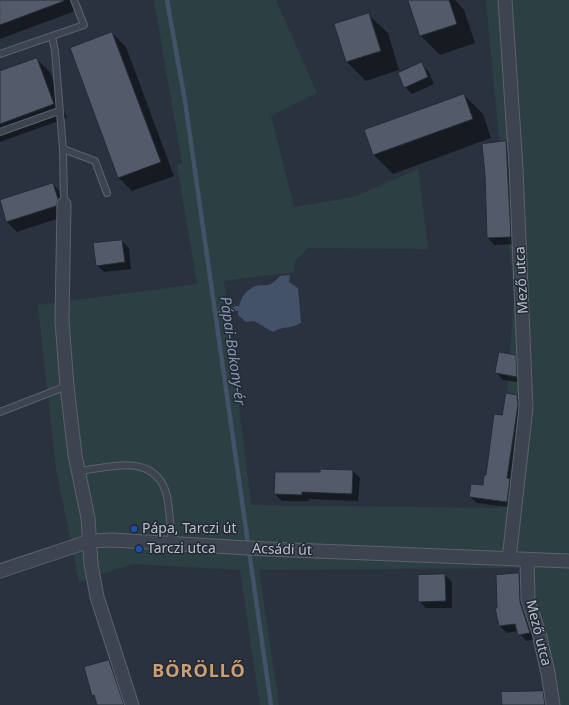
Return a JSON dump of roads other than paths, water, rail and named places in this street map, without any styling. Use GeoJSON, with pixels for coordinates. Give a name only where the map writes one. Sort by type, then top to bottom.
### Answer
{"type":"FeatureCollection","features":[{"type":"Feature","properties":{"kind":"street","name":"Mező utca"},"geometry":{"type":"LineString","coordinates":[[505,0],[516,168],[526,408],[509,559]]}},
{"type":"Feature","properties":{"kind":"street"},"geometry":{"type":"LineString","coordinates":[[64,204],[62,321],[67,386],[75,455],[90,541],[91,564],[97,597],[132,705]]}},
{"type":"Feature","properties":{"kind":"street","name":"Acsádi út"},"geometry":{"type":"LineString","coordinates":[[0,571],[90,541],[172,542],[236,548],[569,561]]}},
{"type":"Feature","properties":{"kind":"street","name":"Mező utca"},"geometry":{"type":"LineString","coordinates":[[527,560],[528,600],[541,640],[553,705]]}},
{"type":"Feature","properties":{"kind":"lane"},"geometry":{"type":"LineString","coordinates":[[0,54],[84,25],[74,0]]}},
{"type":"Feature","properties":{"kind":"lane"},"geometry":{"type":"LineString","coordinates":[[52,36],[55,51],[63,149],[64,204]]}},
{"type":"Feature","properties":{"kind":"lane"},"geometry":{"type":"LineString","coordinates":[[0,132],[59,111]]}},
{"type":"Feature","properties":{"kind":"lane"},"geometry":{"type":"LineString","coordinates":[[63,149],[95,161],[107,193]]}},
{"type":"Feature","properties":{"kind":"lane"},"geometry":{"type":"LineString","coordinates":[[0,412],[67,386]]}},
{"type":"Feature","properties":{"kind":"lane"},"geometry":{"type":"LineString","coordinates":[[79,471],[136,465],[154,472],[163,486],[167,497],[172,542]]}},
{"type":"Feature","properties":{"kind":"water"},"geometry":{"type":"Polygon","coordinates":[[[290,275],[289,282],[298,288],[301,323],[273,332],[254,321],[246,322],[238,315],[241,300],[249,290],[259,285],[271,284],[280,276],[290,275]]]}},
{"type":"Feature","properties":{"kind":"waterway","name":"Pápai-Bakony-ér"},"geometry":{"type":"LineString","coordinates":[[167,0],[185,101],[271,705]]}},
{"type":"Feature","properties":{"kind":"waterway"},"geometry":{"type":"LineString","coordinates":[[216,314],[238,308]]}},
{"type":"Feature","properties":{"kind":"place","name":"Pápa, Tarczi út"},"geometry":{"type":"Point","coordinates":[134,529]}},
{"type":"Feature","properties":{"kind":"place","name":"Tarczi utca"},"geometry":{"type":"Point","coordinates":[139,549]}},
{"type":"Feature","properties":{"kind":"district","name":"BÖRÖLLŐ"},"geometry":{"type":"Point","coordinates":[199,672]}}]}
